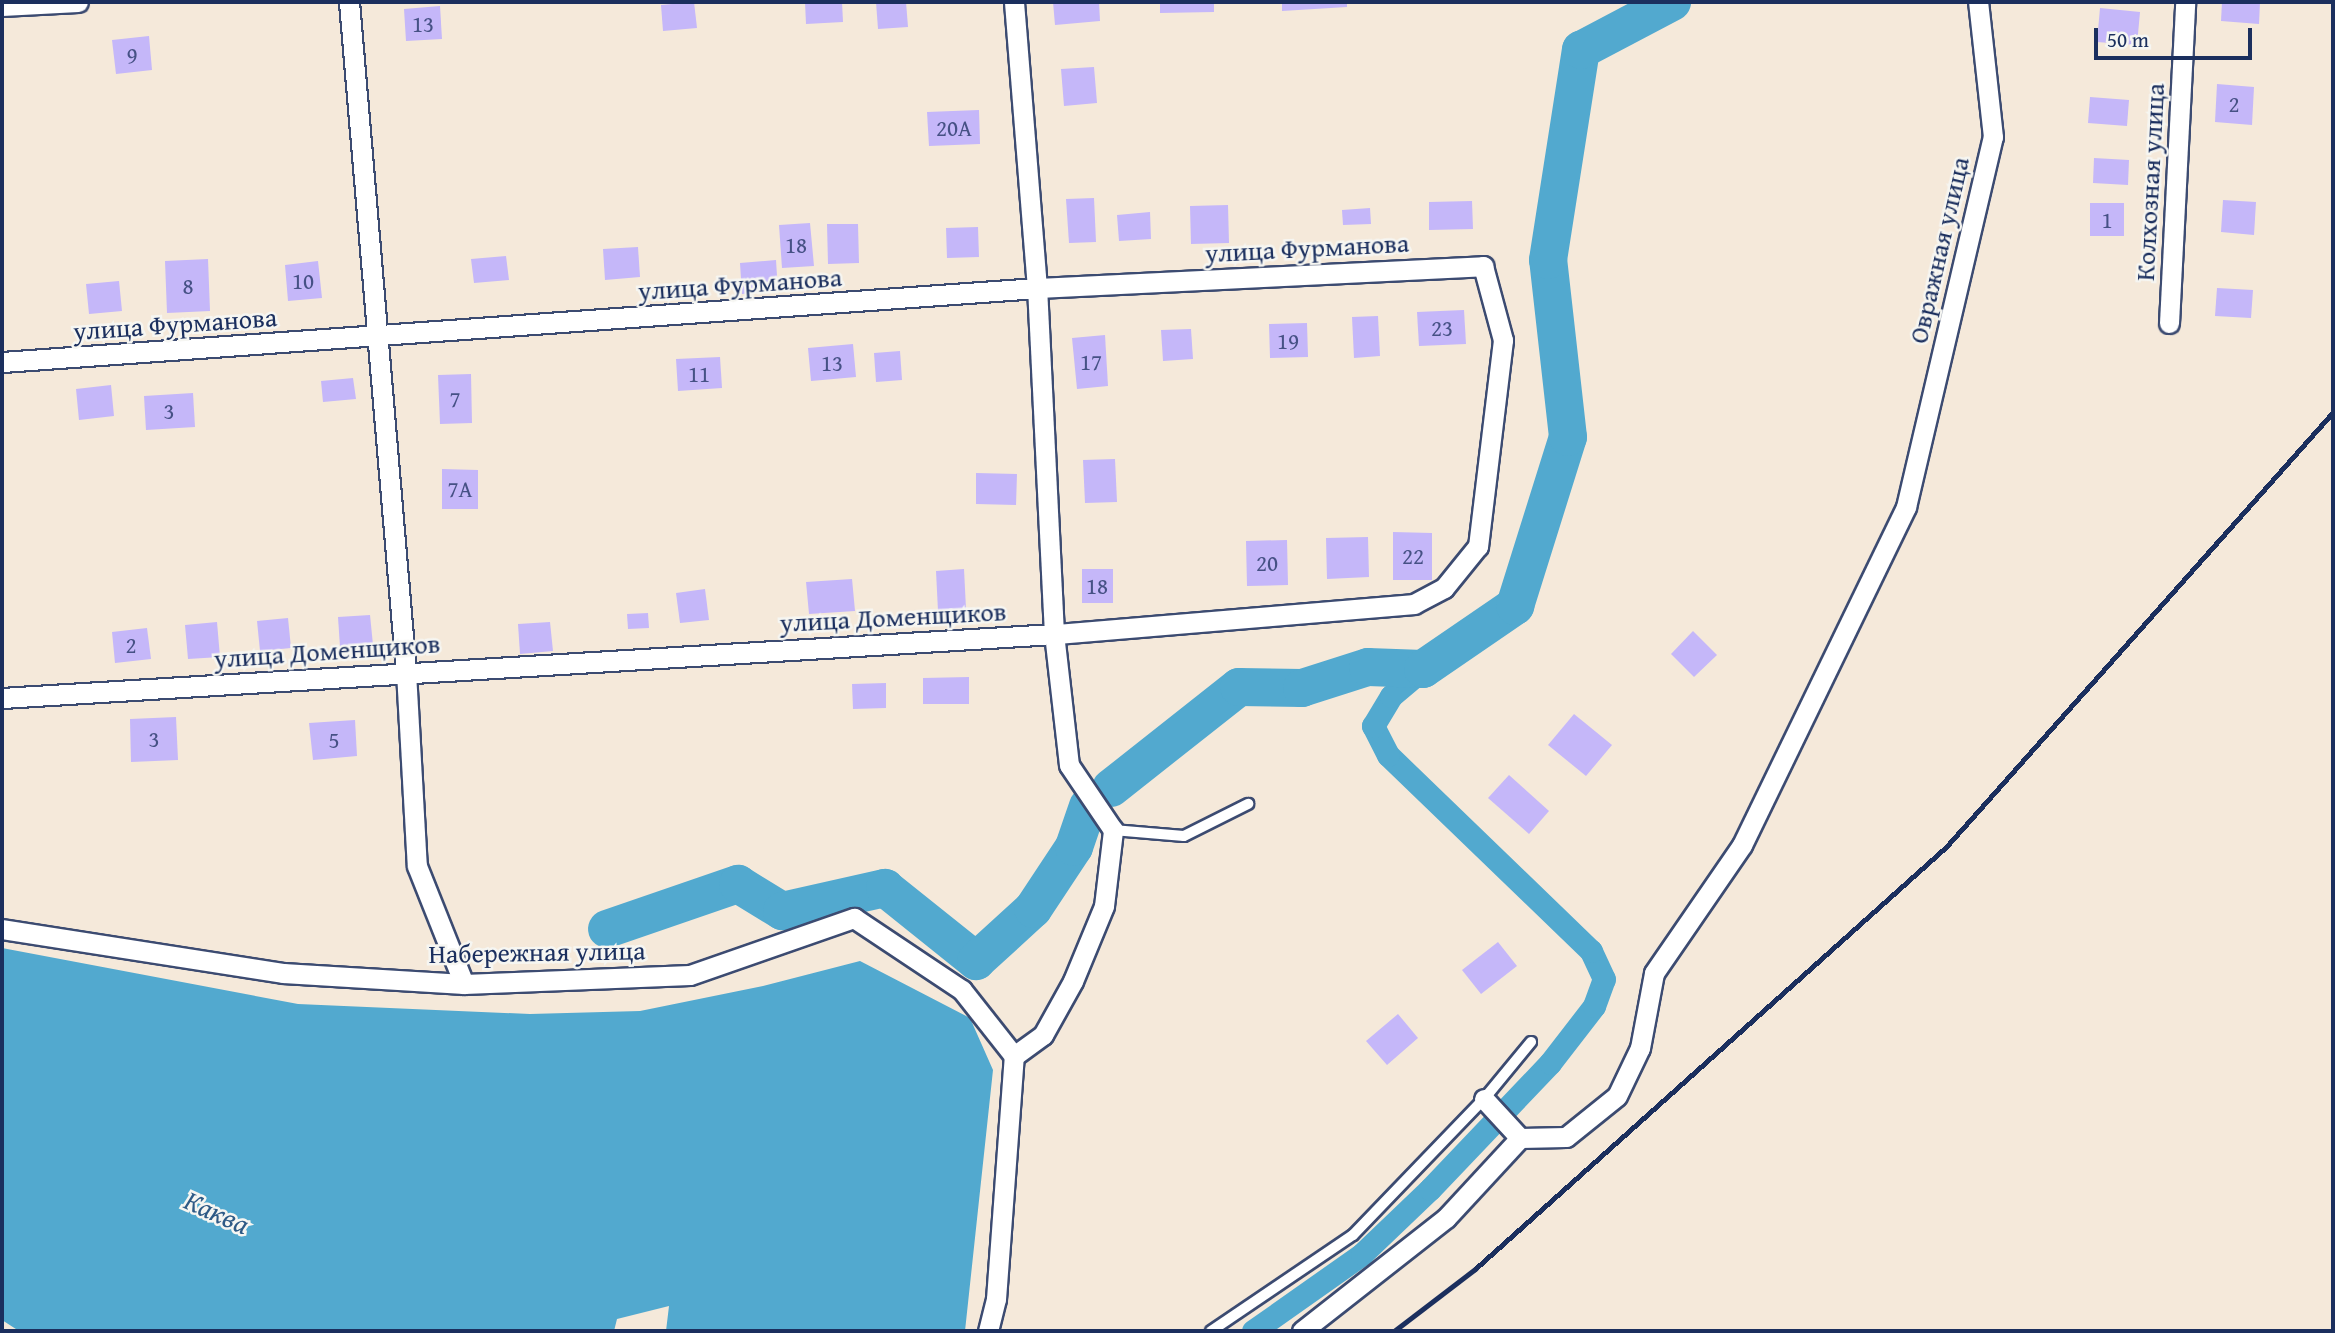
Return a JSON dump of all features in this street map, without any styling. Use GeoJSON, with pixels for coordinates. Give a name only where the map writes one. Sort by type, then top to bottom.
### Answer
{"type":"FeatureCollection","features":[{"type":"Feature","properties":{"kind":"street"},"geometry":{"type":"LineString","coordinates":[[2,6],[78,2]]}},
{"type":"Feature","properties":{"kind":"street"},"geometry":{"type":"LineString","coordinates":[[349,2],[406,672],[417,866],[464,984]]}},
{"type":"Feature","properties":{"kind":"street"},"geometry":{"type":"LineString","coordinates":[[988,1331],[996,1299],[1014,1056],[1043,1035],[1073,981],[1104,906],[1113,830],[1069,765],[1054,634],[1037,288],[1014,2]]}},
{"type":"Feature","properties":{"kind":"street","name":"Овражная улица"},"geometry":{"type":"LineString","coordinates":[[1520,1138],[1566,1137],[1617,1096],[1640,1048],[1654,973],[1742,845],[1906,507],[1993,137],[1978,2]]}},
{"type":"Feature","properties":{"kind":"street","name":"Колхозная улица"},"geometry":{"type":"LineString","coordinates":[[2169,323],[2185,2]]}},
{"type":"Feature","properties":{"kind":"street","name":"улица Фурманова"},"geometry":{"type":"LineString","coordinates":[[2,362],[1037,288],[1483,266]]}},
{"type":"Feature","properties":{"kind":"street","name":"улица Доменщиков"},"geometry":{"type":"LineString","coordinates":[[2,698],[1054,634],[1396,608],[1430,599],[1444,588],[1478,546],[1500,386],[1503,341],[1483,266]]}},
{"type":"Feature","properties":{"kind":"street","name":"Набережная улица"},"geometry":{"type":"LineString","coordinates":[[2,929],[283,973],[464,984],[690,975],[854,918],[962,990],[1014,1056]]}},
{"type":"Feature","properties":{"kind":"street"},"geometry":{"type":"LineString","coordinates":[[1302,1331],[1446,1218],[1520,1138],[1484,1099]]}},
{"type":"Feature","properties":{"kind":"lane"},"geometry":{"type":"LineString","coordinates":[[1113,830],[1184,836],[1248,804]]}},
{"type":"Feature","properties":{"kind":"lane"},"geometry":{"type":"LineString","coordinates":[[1212,1331],[1353,1235],[1484,1099],[1531,1042]]}},
{"type":"Feature","properties":{"kind":"water","name":"Каква"},"geometry":{"type":"Polygon","coordinates":[[[2,948],[298,1004],[530,1014],[640,1011],[763,986],[860,961],[970,1018],[993,1070],[965,1331],[666,1331],[669,1306],[617,1319],[614,1331],[19,1331],[2,1320],[2,948]]]}},
{"type":"Feature","properties":{"kind":"building"},"geometry":{"type":"Polygon","coordinates":[[[694,2],[697,28],[663,31],[661,5],[694,2]]]}},
{"type":"Feature","properties":{"kind":"building"},"geometry":{"type":"Polygon","coordinates":[[[805,2],[842,2],[843,22],[806,24],[805,2]]]}},
{"type":"Feature","properties":{"kind":"building"},"geometry":{"type":"Polygon","coordinates":[[[876,2],[906,2],[908,27],[878,29],[876,2]]]}},
{"type":"Feature","properties":{"kind":"building"},"geometry":{"type":"Polygon","coordinates":[[[1053,2],[1099,2],[1100,21],[1055,25],[1053,2]]]}},
{"type":"Feature","properties":{"kind":"building"},"geometry":{"type":"Polygon","coordinates":[[[1160,2],[1214,2],[1214,12],[1160,13],[1160,2]]]}},
{"type":"Feature","properties":{"kind":"building"},"geometry":{"type":"Polygon","coordinates":[[[1282,2],[1347,2],[1347,7],[1282,11],[1282,2]]]}},
{"type":"Feature","properties":{"kind":"building"},"geometry":{"type":"Polygon","coordinates":[[[2222,2],[2260,2],[2259,24],[2221,21],[2222,2]]]}},
{"type":"Feature","properties":{"kind":"building"},"geometry":{"type":"Polygon","coordinates":[[[440,6],[442,39],[406,41],[404,9],[440,6]]]}},
{"type":"Feature","properties":{"kind":"building"},"geometry":{"type":"Polygon","coordinates":[[[2100,8],[2140,12],[2137,45],[2097,42],[2100,8]]]}},
{"type":"Feature","properties":{"kind":"building"},"geometry":{"type":"Polygon","coordinates":[[[149,36],[152,70],[116,74],[112,40],[149,36]]]}},
{"type":"Feature","properties":{"kind":"building"},"geometry":{"type":"Polygon","coordinates":[[[1094,67],[1097,103],[1064,106],[1061,69],[1094,67]]]}},
{"type":"Feature","properties":{"kind":"building"},"geometry":{"type":"Polygon","coordinates":[[[2217,84],[2254,87],[2252,125],[2215,122],[2217,84]]]}},
{"type":"Feature","properties":{"kind":"building"},"geometry":{"type":"Polygon","coordinates":[[[2090,97],[2129,100],[2127,126],[2088,123],[2090,97]]]}},
{"type":"Feature","properties":{"kind":"building"},"geometry":{"type":"Polygon","coordinates":[[[979,110],[980,144],[929,146],[927,112],[979,110]]]}},
{"type":"Feature","properties":{"kind":"building"},"geometry":{"type":"Polygon","coordinates":[[[2094,158],[2129,160],[2128,185],[2093,183],[2094,158]]]}},
{"type":"Feature","properties":{"kind":"building"},"geometry":{"type":"Polygon","coordinates":[[[1094,198],[1096,242],[1069,243],[1066,199],[1094,198]]]}},
{"type":"Feature","properties":{"kind":"building"},"geometry":{"type":"Polygon","coordinates":[[[2223,200],[2256,202],[2254,235],[2221,232],[2223,200]]]}},
{"type":"Feature","properties":{"kind":"building"},"geometry":{"type":"Polygon","coordinates":[[[1472,201],[1473,229],[1429,230],[1429,202],[1472,201]]]}},
{"type":"Feature","properties":{"kind":"building"},"geometry":{"type":"Polygon","coordinates":[[[2090,203],[2124,203],[2124,236],[2090,236],[2090,203]]]}},
{"type":"Feature","properties":{"kind":"building"},"geometry":{"type":"Polygon","coordinates":[[[1228,205],[1229,243],[1191,244],[1190,206],[1228,205]]]}},
{"type":"Feature","properties":{"kind":"building"},"geometry":{"type":"Polygon","coordinates":[[[1370,208],[1371,224],[1343,225],[1342,210],[1370,208]]]}},
{"type":"Feature","properties":{"kind":"building"},"geometry":{"type":"Polygon","coordinates":[[[1150,212],[1151,239],[1119,241],[1117,215],[1150,212]]]}},
{"type":"Feature","properties":{"kind":"building"},"geometry":{"type":"Polygon","coordinates":[[[810,223],[814,266],[782,268],[779,225],[810,223]]]}},
{"type":"Feature","properties":{"kind":"building"},"geometry":{"type":"Polygon","coordinates":[[[827,224],[858,224],[859,263],[828,264],[827,224]]]}},
{"type":"Feature","properties":{"kind":"building"},"geometry":{"type":"Polygon","coordinates":[[[978,227],[979,257],[947,258],[946,228],[978,227]]]}},
{"type":"Feature","properties":{"kind":"building"},"geometry":{"type":"Polygon","coordinates":[[[638,247],[640,277],[605,280],[603,249],[638,247]]]}},
{"type":"Feature","properties":{"kind":"building"},"geometry":{"type":"Polygon","coordinates":[[[506,256],[509,280],[474,283],[471,259],[506,256]]]}},
{"type":"Feature","properties":{"kind":"building"},"geometry":{"type":"Polygon","coordinates":[[[208,259],[210,311],[167,313],[165,261],[208,259]]]}},
{"type":"Feature","properties":{"kind":"building"},"geometry":{"type":"Polygon","coordinates":[[[776,260],[778,291],[742,294],[740,263],[776,260]]]}},
{"type":"Feature","properties":{"kind":"building"},"geometry":{"type":"Polygon","coordinates":[[[318,261],[322,298],[288,301],[285,265],[318,261]]]}},
{"type":"Feature","properties":{"kind":"building"},"geometry":{"type":"Polygon","coordinates":[[[119,281],[122,311],[89,314],[86,284],[119,281]]]}},
{"type":"Feature","properties":{"kind":"building"},"geometry":{"type":"Polygon","coordinates":[[[2217,288],[2253,290],[2251,318],[2215,316],[2217,288]]]}},
{"type":"Feature","properties":{"kind":"building"},"geometry":{"type":"Polygon","coordinates":[[[1464,310],[1466,344],[1419,346],[1417,312],[1464,310]]]}},
{"type":"Feature","properties":{"kind":"building"},"geometry":{"type":"Polygon","coordinates":[[[1378,316],[1380,356],[1354,358],[1352,317],[1378,316]]]}},
{"type":"Feature","properties":{"kind":"building"},"geometry":{"type":"Polygon","coordinates":[[[1307,323],[1308,357],[1270,358],[1269,324],[1307,323]]]}},
{"type":"Feature","properties":{"kind":"building"},"geometry":{"type":"Polygon","coordinates":[[[1191,329],[1193,359],[1163,361],[1161,330],[1191,329]]]}},
{"type":"Feature","properties":{"kind":"building"},"geometry":{"type":"Polygon","coordinates":[[[1105,335],[1108,386],[1077,389],[1072,338],[1105,335]]]}},
{"type":"Feature","properties":{"kind":"building"},"geometry":{"type":"Polygon","coordinates":[[[853,344],[856,377],[811,381],[808,348],[853,344]]]}},
{"type":"Feature","properties":{"kind":"building"},"geometry":{"type":"Polygon","coordinates":[[[900,351],[902,380],[876,382],[874,353],[900,351]]]}},
{"type":"Feature","properties":{"kind":"building"},"geometry":{"type":"Polygon","coordinates":[[[720,357],[722,388],[678,391],[676,359],[720,357]]]}},
{"type":"Feature","properties":{"kind":"building"},"geometry":{"type":"Polygon","coordinates":[[[471,374],[472,423],[440,424],[438,375],[471,374]]]}},
{"type":"Feature","properties":{"kind":"building"},"geometry":{"type":"Polygon","coordinates":[[[353,378],[356,399],[323,402],[321,381],[353,378]]]}},
{"type":"Feature","properties":{"kind":"building"},"geometry":{"type":"Polygon","coordinates":[[[111,385],[114,416],[79,420],[76,389],[111,385]]]}},
{"type":"Feature","properties":{"kind":"building"},"geometry":{"type":"Polygon","coordinates":[[[193,393],[195,427],[146,430],[144,396],[193,393]]]}},
{"type":"Feature","properties":{"kind":"building"},"geometry":{"type":"Polygon","coordinates":[[[1115,459],[1117,502],[1085,503],[1083,460],[1115,459]]]}},
{"type":"Feature","properties":{"kind":"building"},"geometry":{"type":"Polygon","coordinates":[[[442,469],[478,470],[478,509],[442,509],[442,469]]]}},
{"type":"Feature","properties":{"kind":"building"},"geometry":{"type":"Polygon","coordinates":[[[976,473],[1017,474],[1016,505],[976,504],[976,473]]]}},
{"type":"Feature","properties":{"kind":"building"},"geometry":{"type":"Polygon","coordinates":[[[1393,532],[1432,533],[1432,580],[1393,580],[1393,532]]]}},
{"type":"Feature","properties":{"kind":"building"},"geometry":{"type":"Polygon","coordinates":[[[1368,537],[1369,577],[1327,579],[1326,538],[1368,537]]]}},
{"type":"Feature","properties":{"kind":"building"},"geometry":{"type":"Polygon","coordinates":[[[1287,540],[1288,585],[1247,586],[1246,541],[1287,540]]]}},
{"type":"Feature","properties":{"kind":"building"},"geometry":{"type":"Polygon","coordinates":[[[964,569],[966,609],[938,611],[936,571],[964,569]]]}},
{"type":"Feature","properties":{"kind":"building"},"geometry":{"type":"Polygon","coordinates":[[[1082,569],[1113,569],[1113,603],[1082,603],[1082,569]]]}},
{"type":"Feature","properties":{"kind":"building"},"geometry":{"type":"Polygon","coordinates":[[[852,579],[855,611],[809,614],[806,582],[852,579]]]}},
{"type":"Feature","properties":{"kind":"building"},"geometry":{"type":"Polygon","coordinates":[[[705,589],[709,620],[680,623],[676,593],[705,589]]]}},
{"type":"Feature","properties":{"kind":"building"},"geometry":{"type":"Polygon","coordinates":[[[648,613],[649,628],[628,629],[627,614],[648,613]]]}},
{"type":"Feature","properties":{"kind":"building"},"geometry":{"type":"Polygon","coordinates":[[[370,615],[373,645],[340,647],[338,617],[370,615]]]}},
{"type":"Feature","properties":{"kind":"building"},"geometry":{"type":"Polygon","coordinates":[[[288,618],[291,648],[260,651],[257,621],[288,618]]]}},
{"type":"Feature","properties":{"kind":"building"},"geometry":{"type":"Polygon","coordinates":[[[217,622],[220,657],[188,659],[185,625],[217,622]]]}},
{"type":"Feature","properties":{"kind":"building"},"geometry":{"type":"Polygon","coordinates":[[[550,622],[553,651],[520,654],[518,624],[550,622]]]}},
{"type":"Feature","properties":{"kind":"building"},"geometry":{"type":"Polygon","coordinates":[[[147,628],[151,659],[115,663],[112,632],[147,628]]]}},
{"type":"Feature","properties":{"kind":"building"},"geometry":{"type":"Polygon","coordinates":[[[1693,631],[1717,655],[1694,677],[1671,654],[1693,631]]]}},
{"type":"Feature","properties":{"kind":"building"},"geometry":{"type":"Polygon","coordinates":[[[969,677],[969,704],[923,704],[923,678],[969,677]]]}},
{"type":"Feature","properties":{"kind":"building"},"geometry":{"type":"Polygon","coordinates":[[[886,683],[886,708],[853,709],[852,684],[886,683]]]}},
{"type":"Feature","properties":{"kind":"building"},"geometry":{"type":"Polygon","coordinates":[[[1574,714],[1612,745],[1586,776],[1548,745],[1574,714]]]}},
{"type":"Feature","properties":{"kind":"building"},"geometry":{"type":"Polygon","coordinates":[[[176,717],[178,760],[131,762],[130,719],[176,717]]]}},
{"type":"Feature","properties":{"kind":"building"},"geometry":{"type":"Polygon","coordinates":[[[355,720],[357,756],[313,760],[309,723],[355,720]]]}},
{"type":"Feature","properties":{"kind":"building"},"geometry":{"type":"Polygon","coordinates":[[[1509,775],[1549,811],[1529,834],[1488,798],[1509,775]]]}},
{"type":"Feature","properties":{"kind":"building"},"geometry":{"type":"Polygon","coordinates":[[[1498,942],[1517,966],[1481,994],[1462,970],[1498,942]]]}},
{"type":"Feature","properties":{"kind":"building"},"geometry":{"type":"Polygon","coordinates":[[[1398,1014],[1418,1038],[1387,1065],[1366,1041],[1398,1014]]]}},
{"type":"Feature","properties":{"kind":"waterway"},"geometry":{"type":"LineString","coordinates":[[1111,788],[1239,687],[1302,688],[1368,667],[1423,669],[1515,606],[1568,437],[1548,260],[1581,50],[1672,2]]}},
{"type":"Feature","properties":{"kind":"waterway"},"geometry":{"type":"LineString","coordinates":[[1253,1331],[1362,1254],[1430,1189],[1550,1063],[1594,1006],[1604,979],[1591,951],[1388,755],[1373,726],[1391,696],[1423,669]]}},
{"type":"Feature","properties":{"kind":"waterway"},"geometry":{"type":"LineString","coordinates":[[607,929],[738,884],[782,911],[885,888],[976,961],[1033,909],[1074,847],[1088,806]]}},
{"type":"Feature","properties":{"kind":"railway"},"geometry":{"type":"LineString","coordinates":[[1394,1331],[1475,1269],[1946,847],[2333,412]]}}]}
